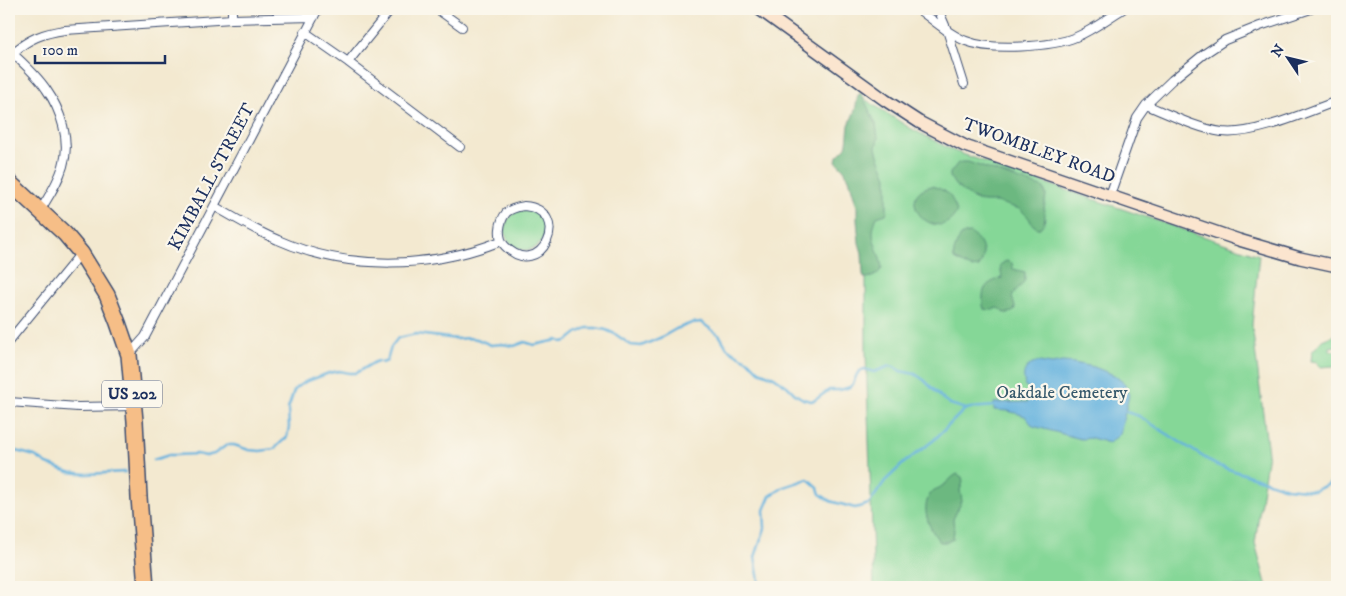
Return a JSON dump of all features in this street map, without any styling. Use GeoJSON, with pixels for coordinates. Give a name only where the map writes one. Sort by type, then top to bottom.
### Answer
{"type":"FeatureCollection","features":[{"type":"Feature","properties":{"kind":"highway","name":"US 202"},"geometry":{"type":"LineString","coordinates":[[9,182],[65,234],[81,253],[107,295],[128,355],[134,406],[146,587]]}},
{"type":"Feature","properties":{"kind":"street"},"geometry":{"type":"LineString","coordinates":[[232,9],[232,19]]}},
{"type":"Feature","properties":{"kind":"street","name":"KIMBALL STREET"},"geometry":{"type":"LineString","coordinates":[[128,355],[145,337],[318,9]]}},
{"type":"Feature","properties":{"kind":"street"},"geometry":{"type":"LineString","coordinates":[[348,62],[391,9]]}},
{"type":"Feature","properties":{"kind":"street"},"geometry":{"type":"LineString","coordinates":[[437,9],[462,27]]}},
{"type":"Feature","properties":{"kind":"street","name":"TWOMBLEY ROAD"},"geometry":{"type":"LineString","coordinates":[[759,9],[885,100],[919,122],[974,149],[1258,246],[1337,266]]}},
{"type":"Feature","properties":{"kind":"street"},"geometry":{"type":"LineString","coordinates":[[918,9],[966,42],[997,47],[1041,45],[1065,41],[1078,36],[1122,9]]}},
{"type":"Feature","properties":{"kind":"street"},"geometry":{"type":"LineString","coordinates":[[938,9],[947,30],[964,84]]}},
{"type":"Feature","properties":{"kind":"street"},"geometry":{"type":"LineString","coordinates":[[1110,195],[1135,124],[1146,105],[1172,80],[1216,45],[1248,31],[1311,9]]}},
{"type":"Feature","properties":{"kind":"street"},"geometry":{"type":"LineString","coordinates":[[40,210],[56,186],[64,164],[66,149],[64,132],[59,115],[46,89],[35,75],[11,52],[29,40],[55,31],[232,19],[314,16]]}},
{"type":"Feature","properties":{"kind":"street"},"geometry":{"type":"LineString","coordinates":[[305,32],[348,62],[460,147]]}},
{"type":"Feature","properties":{"kind":"street"},"geometry":{"type":"LineString","coordinates":[[1146,105],[1200,127],[1229,132],[1264,126],[1337,101]]}},
{"type":"Feature","properties":{"kind":"street"},"geometry":{"type":"LineString","coordinates":[[214,206],[280,241],[314,252],[356,260],[401,262],[437,259],[474,251],[501,241]]}},
{"type":"Feature","properties":{"kind":"street"},"geometry":{"type":"LineString","coordinates":[[529,206],[538,210],[545,217],[549,226],[548,240],[542,249],[534,254],[524,256],[516,253],[501,241],[502,222],[506,214],[514,208],[529,206]]}},
{"type":"Feature","properties":{"kind":"street"},"geometry":{"type":"LineString","coordinates":[[9,341],[81,253]]}},
{"type":"Feature","properties":{"kind":"street"},"geometry":{"type":"LineString","coordinates":[[9,402],[78,407],[134,406]]}},
{"type":"Feature","properties":{"kind":"green space"},"geometry":{"type":"Polygon","coordinates":[[[861,93],[876,124],[878,138],[876,148],[887,177],[887,211],[886,214],[877,217],[873,231],[882,268],[875,276],[864,278],[862,253],[859,243],[857,207],[849,179],[836,161],[837,156],[846,147],[849,125],[858,95],[861,93]]]}},
{"type":"Feature","properties":{"kind":"green space","name":"Oakdale Cemetery"},"geometry":{"type":"Polygon","coordinates":[[[863,98],[910,128],[954,151],[1259,255],[1252,325],[1268,453],[1255,543],[1267,587],[874,587],[866,355],[863,98]]]}},
{"type":"Feature","properties":{"kind":"green space"},"geometry":{"type":"Polygon","coordinates":[[[968,162],[1044,188],[1046,195],[1044,223],[1040,228],[1037,228],[1020,209],[972,198],[955,185],[950,177],[950,173],[958,163],[968,162]]]}},
{"type":"Feature","properties":{"kind":"green space"},"geometry":{"type":"Polygon","coordinates":[[[932,186],[949,194],[957,211],[950,220],[943,224],[934,224],[927,221],[916,208],[915,201],[918,193],[924,188],[932,186]]]}},
{"type":"Feature","properties":{"kind":"green space"},"geometry":{"type":"Polygon","coordinates":[[[525,210],[536,213],[542,219],[545,230],[542,241],[536,247],[525,250],[514,247],[508,241],[505,230],[508,219],[514,213],[525,210]]]}},
{"type":"Feature","properties":{"kind":"green space"},"geometry":{"type":"Polygon","coordinates":[[[970,233],[981,244],[983,258],[979,267],[971,268],[954,259],[954,251],[959,239],[962,235],[970,233]]]}},
{"type":"Feature","properties":{"kind":"green space"},"geometry":{"type":"Polygon","coordinates":[[[1006,261],[1012,263],[1013,269],[1025,272],[1023,284],[1012,297],[1015,307],[1014,311],[1007,313],[998,308],[984,309],[983,292],[986,286],[1002,278],[1000,265],[1006,261]]]}},
{"type":"Feature","properties":{"kind":"green space"},"geometry":{"type":"Polygon","coordinates":[[[1334,335],[1337,337],[1337,346],[1330,347],[1330,351],[1337,351],[1337,363],[1334,366],[1320,367],[1317,362],[1311,361],[1312,352],[1322,340],[1334,335]]]}},
{"type":"Feature","properties":{"kind":"green space"},"geometry":{"type":"Polygon","coordinates":[[[957,474],[962,477],[963,482],[960,490],[962,501],[953,519],[953,539],[947,542],[940,542],[929,524],[926,504],[933,491],[957,474]]]}},
{"type":"Feature","properties":{"kind":"water"},"geometry":{"type":"Polygon","coordinates":[[[1039,362],[1052,364],[1062,362],[1074,363],[1094,367],[1114,375],[1125,384],[1129,395],[1120,434],[1109,443],[1092,438],[1081,439],[1033,426],[1025,416],[1019,414],[994,410],[994,403],[1028,402],[1032,395],[1025,386],[1024,373],[1027,367],[1039,362]]]}},
{"type":"Feature","properties":{"kind":"waterway"},"geometry":{"type":"LineString","coordinates":[[153,460],[169,455],[197,454],[206,456],[214,454],[227,445],[260,451],[274,449],[287,437],[289,427],[288,409],[297,387],[329,373],[339,371],[356,373],[378,361],[382,363],[387,361],[391,347],[398,338],[416,334],[457,339],[477,339],[491,345],[514,346],[525,342],[534,345],[558,340],[562,342],[567,341],[587,328],[596,328],[615,334],[631,345],[641,346],[676,329],[701,322],[720,336],[727,348],[749,361],[759,371],[774,377],[803,399],[815,400],[829,390],[840,390],[850,387],[857,374],[864,369],[874,372],[890,366],[900,371],[915,374],[950,404],[966,409]]}},
{"type":"Feature","properties":{"kind":"waterway"},"geometry":{"type":"LineString","coordinates":[[760,587],[755,557],[765,528],[764,510],[770,496],[784,487],[808,479],[818,488],[820,494],[830,501],[855,508],[869,504],[885,481],[905,462],[934,440],[964,410],[995,406]]}},
{"type":"Feature","properties":{"kind":"waterway"},"geometry":{"type":"LineString","coordinates":[[1123,411],[1139,416],[1216,465],[1287,488],[1314,491],[1337,480]]}},
{"type":"Feature","properties":{"kind":"waterway"},"geometry":{"type":"LineString","coordinates":[[9,449],[35,456],[47,464],[69,472],[86,474],[125,472]]}},
{"type":"Feature","properties":{"kind":"waterway"},"geometry":{"type":"LineString","coordinates":[[1336,587],[1337,577]]}}]}
